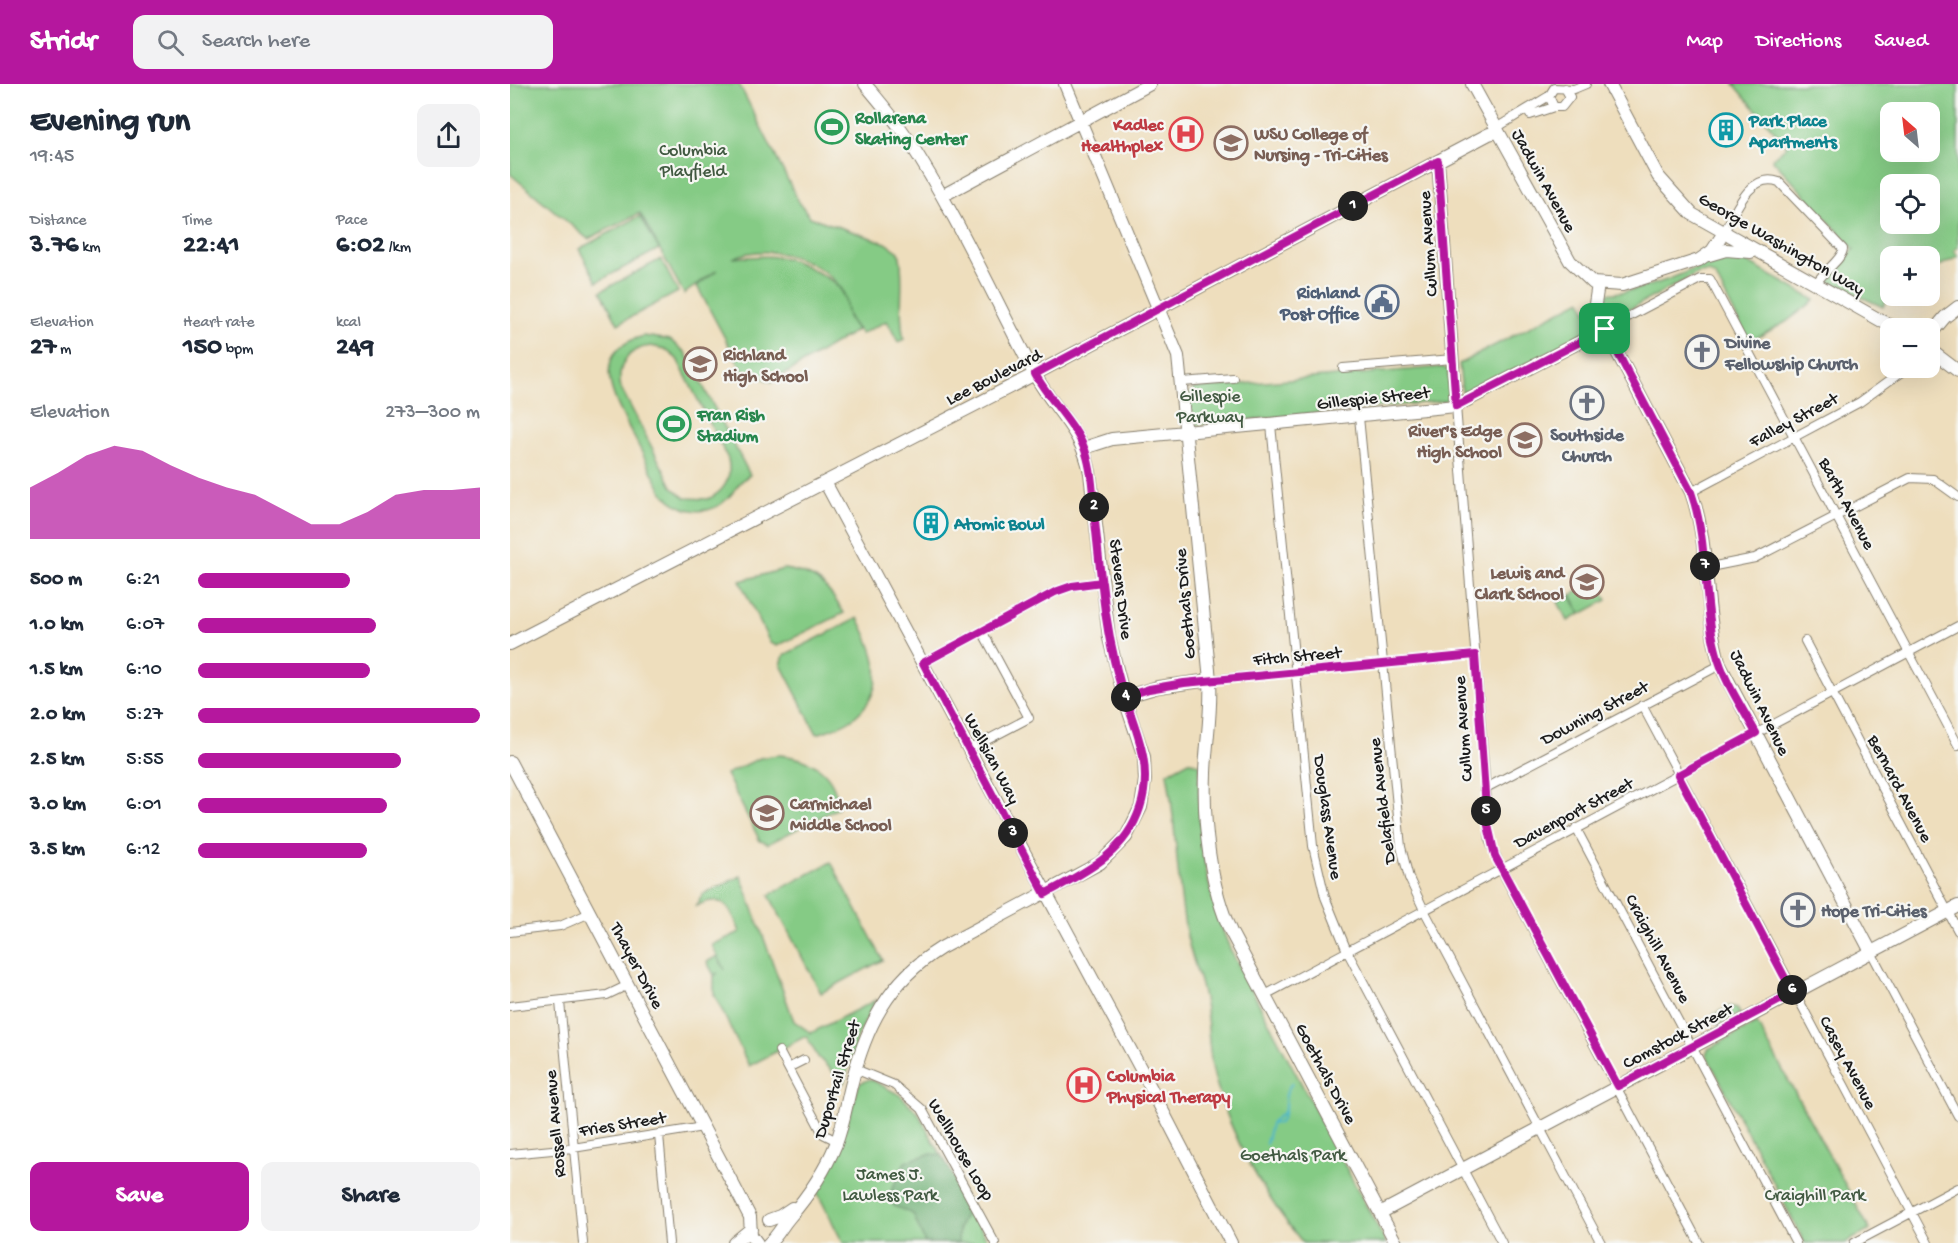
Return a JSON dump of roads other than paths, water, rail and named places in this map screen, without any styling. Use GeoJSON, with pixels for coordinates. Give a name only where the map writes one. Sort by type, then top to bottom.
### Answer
{"type":"FeatureCollection","features":[{"type":"Feature","properties":{"kind":"street","name":"Stevens Drive"},"geometry":{"type":"LineString","coordinates":[[865,84],[907,138],[942,196],[1035,374],[1054,405],[1075,430],[1084,448],[1090,473],[1109,638],[1124,697],[1144,757],[1144,789],[1137,817],[1126,837],[1106,858],[1045,894]]}},
{"type":"Feature","properties":{"kind":"street","name":"Goethals Drive"},"geometry":{"type":"LineString","coordinates":[[1065,84],[1157,310],[1176,347],[1182,382],[1210,680],[1211,719],[1205,789],[1214,883],[1224,917],[1396,1243]]}},
{"type":"Feature","properties":{"kind":"street"},"geometry":{"type":"LineString","coordinates":[[942,196],[1150,84]]}},
{"type":"Feature","properties":{"kind":"street","name":"Jadwin Avenue"},"geometry":{"type":"LineString","coordinates":[[1472,84],[1494,131],[1570,261],[1587,279],[1598,284],[1595,307],[1691,492],[1701,519],[1710,616],[1720,665],[1958,1116]]}},
{"type":"Feature","properties":{"kind":"street","name":"Lee Boulevard"},"geometry":{"type":"LineString","coordinates":[[1494,131],[1549,96],[1554,88],[1574,89],[1586,84]]}},
{"type":"Feature","properties":{"kind":"street","name":"George Washington Way"},"geometry":{"type":"LineString","coordinates":[[1608,84],[1658,176],[1692,214],[1723,234],[1880,320]]}},
{"type":"Feature","properties":{"kind":"street"},"geometry":{"type":"LineString","coordinates":[[1549,96],[1554,106],[1562,108],[1568,104],[1569,94],[1565,88]]}},
{"type":"Feature","properties":{"kind":"street","name":"Lee Boulevard"},"geometry":{"type":"LineString","coordinates":[[510,644],[1035,374],[1494,131],[1537,111],[1554,106]]}},
{"type":"Feature","properties":{"kind":"street","name":"Cullum Avenue"},"geometry":{"type":"LineString","coordinates":[[1438,161],[1490,842],[1501,869],[1618,1086],[1699,1243]]}},
{"type":"Feature","properties":{"kind":"street"},"geometry":{"type":"LineString","coordinates":[[1704,257],[1723,234],[1752,186],[1765,180],[1779,182],[1789,189],[1843,249],[1840,258],[1825,269],[1815,285]]}},
{"type":"Feature","properties":{"kind":"street"},"geometry":{"type":"LineString","coordinates":[[1598,284],[1611,286],[1629,283],[1681,268],[1726,250],[1758,253]]}},
{"type":"Feature","properties":{"kind":"street","name":"Gillespie Street"},"geometry":{"type":"LineString","coordinates":[[1084,448],[1112,440],[1456,406],[1707,277]]}},
{"type":"Feature","properties":{"kind":"street","name":"Barth Avenue"},"geometry":{"type":"LineString","coordinates":[[1707,277],[1712,281],[1958,745]]}},
{"type":"Feature","properties":{"kind":"street"},"geometry":{"type":"LineString","coordinates":[[1940,323],[1958,307]]}},
{"type":"Feature","properties":{"kind":"street"},"geometry":{"type":"LineString","coordinates":[[1940,357],[1958,371]]}},
{"type":"Feature","properties":{"kind":"street"},"geometry":{"type":"LineString","coordinates":[[1343,369],[1453,359]]}},
{"type":"Feature","properties":{"kind":"street"},"geometry":{"type":"LineString","coordinates":[[1182,382],[1233,378]]}},
{"type":"Feature","properties":{"kind":"street","name":"Falley Street"},"geometry":{"type":"LineString","coordinates":[[1691,492],[1874,394],[1894,378]]}},
{"type":"Feature","properties":{"kind":"street","name":"Delafield Avenue"},"geometry":{"type":"LineString","coordinates":[[1359,417],[1402,858],[1424,910],[1601,1243]]}},
{"type":"Feature","properties":{"kind":"street","name":"Douglass Avenue"},"geometry":{"type":"LineString","coordinates":[[1271,425],[1316,862],[1328,905],[1347,951],[1503,1243]]}},
{"type":"Feature","properties":{"kind":"street"},"geometry":{"type":"LineString","coordinates":[[1705,568],[1749,561],[1900,481],[1918,477],[1934,479],[1958,497]]}},
{"type":"Feature","properties":{"kind":"street","name":"Wellsian Way"},"geometry":{"type":"LineString","coordinates":[[825,482],[1231,1243]]}},
{"type":"Feature","properties":{"kind":"street"},"geometry":{"type":"LineString","coordinates":[[923,663],[1055,592],[1072,586],[1102,582]]}},
{"type":"Feature","properties":{"kind":"street","name":"Davenport Street"},"geometry":{"type":"LineString","coordinates":[[1265,995],[1958,626]]}},
{"type":"Feature","properties":{"kind":"street"},"geometry":{"type":"LineString","coordinates":[[968,750],[1029,718],[982,631]]}},
{"type":"Feature","properties":{"kind":"street"},"geometry":{"type":"LineString","coordinates":[[1805,641],[1832,692]]}},
{"type":"Feature","properties":{"kind":"street","name":"Fitch Street"},"geometry":{"type":"LineString","coordinates":[[1124,697],[1158,687],[1210,680],[1475,655]]}},
{"type":"Feature","properties":{"kind":"street","name":"Downing Street"},"geometry":{"type":"LineString","coordinates":[[1485,789],[1720,665]]}},
{"type":"Feature","properties":{"kind":"street","name":"Bernard Avenue"},"geometry":{"type":"LineString","coordinates":[[1832,692],[1953,909],[1958,931]]}},
{"type":"Feature","properties":{"kind":"street","name":"Casey Avenue"},"geometry":{"type":"LineString","coordinates":[[1642,705],[1793,993],[1928,1243]]}},
{"type":"Feature","properties":{"kind":"street","name":"Thayer Drive"},"geometry":{"type":"LineString","coordinates":[[510,762],[749,1214],[751,1235],[757,1243]]}},
{"type":"Feature","properties":{"kind":"street","name":"Craighill Avenue"},"geometry":{"type":"LineString","coordinates":[[1576,828],[1796,1243]]}},
{"type":"Feature","properties":{"kind":"street","name":"Duportail Street"},"geometry":{"type":"LineString","coordinates":[[773,1240],[815,1182],[837,1141],[855,1069],[873,1019],[889,994],[908,973],[941,948],[1045,894]]}},
{"type":"Feature","properties":{"kind":"street","name":"Comstock Street"},"geometry":{"type":"LineString","coordinates":[[1380,1213],[1953,909]]}},
{"type":"Feature","properties":{"kind":"street"},"geometry":{"type":"LineString","coordinates":[[510,932],[560,926],[590,913]]}},
{"type":"Feature","properties":{"kind":"street"},"geometry":{"type":"LineString","coordinates":[[510,1006],[607,995],[628,985]]}},
{"type":"Feature","properties":{"kind":"street","name":"Rossell Avenue"},"geometry":{"type":"LineString","coordinates":[[560,1002],[583,1243]]}},
{"type":"Feature","properties":{"kind":"street"},"geometry":{"type":"LineString","coordinates":[[780,1051],[823,1134],[837,1141]]}},
{"type":"Feature","properties":{"kind":"street"},"geometry":{"type":"LineString","coordinates":[[788,1068],[804,1060]]}},
{"type":"Feature","properties":{"kind":"street","name":"Wellhouse Loop"},"geometry":{"type":"LineString","coordinates":[[855,1069],[894,1084],[922,1109],[995,1243]]}},
{"type":"Feature","properties":{"kind":"street","name":"Fries Street"},"geometry":{"type":"LineString","coordinates":[[510,1154],[573,1148],[703,1127]]}},
{"type":"Feature","properties":{"kind":"street"},"geometry":{"type":"LineString","coordinates":[[659,1135],[669,1243]]}},
{"type":"Feature","properties":{"kind":"street","name":"Duportail Street"},"geometry":{"type":"LineString","coordinates":[[751,1228],[756,1221],[780,1216],[794,1206],[815,1182]]}},
{"type":"Feature","properties":{"kind":"street","name":"Thayer Drive"},"geometry":{"type":"LineString","coordinates":[[734,1186],[774,1225],[773,1240]]}},
{"type":"Feature","properties":{"kind":"street"},"geometry":{"type":"LineString","coordinates":[[1854,1243],[1958,1188]]}},
{"type":"Feature","properties":{"kind":"street"},"geometry":{"type":"LineString","coordinates":[[734,1243],[751,1228]]}},
{"type":"Feature","properties":{"kind":"waterway"},"geometry":{"type":"LineString","coordinates":[[1266,1144],[1271,1124],[1279,1123],[1282,1118],[1286,1094],[1292,1083]]}},
{"type":"Feature","properties":{"kind":"waterway"},"geometry":{"type":"LineString","coordinates":[[1272,1122],[1285,1111]]}},
{"type":"Feature","properties":{"kind":"place","name":"Rollarena Skating Center"},"geometry":{"type":"Point","coordinates":[832,127]}},
{"type":"Feature","properties":{"kind":"place","name":"Park Place Apartments"},"geometry":{"type":"Point","coordinates":[1726,130]}},
{"type":"Feature","properties":{"kind":"place","name":"Kadlec Healthplex"},"geometry":{"type":"Point","coordinates":[1186,134]}},
{"type":"Feature","properties":{"kind":"place","name":"WSU College of Nursing - Tri-Cities"},"geometry":{"type":"Point","coordinates":[1231,143]}},
{"type":"Feature","properties":{"kind":"place","name":"Richland Post Office"},"geometry":{"type":"Point","coordinates":[1382,302]}},
{"type":"Feature","properties":{"kind":"place","name":"Divine Fellowship Church"},"geometry":{"type":"Point","coordinates":[1702,352]}},
{"type":"Feature","properties":{"kind":"place","name":"Richland High School"},"geometry":{"type":"Point","coordinates":[700,364]}},
{"type":"Feature","properties":{"kind":"place","name":"Southside Church"},"geometry":{"type":"Point","coordinates":[1587,403]}},
{"type":"Feature","properties":{"kind":"place","name":"Fran Rish Stadium"},"geometry":{"type":"Point","coordinates":[674,424]}},
{"type":"Feature","properties":{"kind":"place","name":"River's Edge High School"},"geometry":{"type":"Point","coordinates":[1525,440]}},
{"type":"Feature","properties":{"kind":"place","name":"Atomic Bowl"},"geometry":{"type":"Point","coordinates":[931,523]}},
{"type":"Feature","properties":{"kind":"place","name":"Lewis and Clark School"},"geometry":{"type":"Point","coordinates":[1587,582]}},
{"type":"Feature","properties":{"kind":"place","name":"Carmichael Middle School"},"geometry":{"type":"Point","coordinates":[767,813]}},
{"type":"Feature","properties":{"kind":"place","name":"Hope Tri-Cities"},"geometry":{"type":"Point","coordinates":[1798,910]}},
{"type":"Feature","properties":{"kind":"place","name":"Columbia Physical Therapy"},"geometry":{"type":"Point","coordinates":[1084,1085]}},
{"type":"Feature","properties":{"kind":"park label","name":"Columbia Playfield"},"geometry":{"type":"Point","coordinates":[693,160]}},
{"type":"Feature","properties":{"kind":"park label","name":"Gillespie Parkway"},"geometry":{"type":"Point","coordinates":[1210,405]}},
{"type":"Feature","properties":{"kind":"park label","name":"Goethals Park"},"geometry":{"type":"Point","coordinates":[1293,1154]}},
{"type":"Feature","properties":{"kind":"park label","name":"James J. Lawless Park"},"geometry":{"type":"Point","coordinates":[890,1183]}},
{"type":"Feature","properties":{"kind":"park label","name":"Craighill Park"},"geometry":{"type":"Point","coordinates":[1815,1194]}}]}
